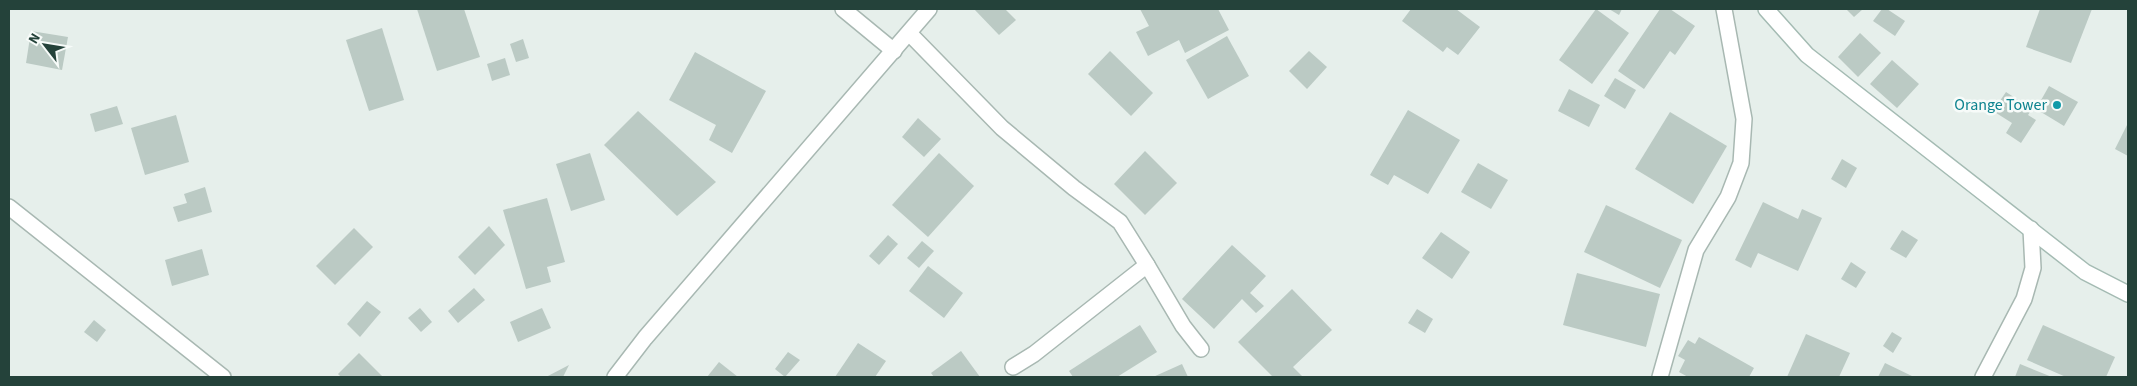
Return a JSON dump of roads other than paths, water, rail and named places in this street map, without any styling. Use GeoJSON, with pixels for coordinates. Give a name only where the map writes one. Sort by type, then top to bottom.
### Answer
{"type":"FeatureCollection","features":[{"type":"Feature","properties":{"kind":"street"},"geometry":{"type":"LineString","coordinates":[[843,9],[894,51]]}},
{"type":"Feature","properties":{"kind":"street"},"geometry":{"type":"LineString","coordinates":[[615,377],[645,338],[929,9]]}},
{"type":"Feature","properties":{"kind":"street"},"geometry":{"type":"LineString","coordinates":[[1660,377],[1696,250],[1728,197],[1741,163],[1744,119],[1724,9]]}},
{"type":"Feature","properties":{"kind":"street"},"geometry":{"type":"LineString","coordinates":[[1766,9],[1808,55],[2085,272],[2128,294]]}},
{"type":"Feature","properties":{"kind":"street"},"geometry":{"type":"LineString","coordinates":[[909,34],[1002,128],[1074,188],[1120,222],[1183,326],[1201,349]]}},
{"type":"Feature","properties":{"kind":"street"},"geometry":{"type":"LineString","coordinates":[[9,207],[223,377]]}},
{"type":"Feature","properties":{"kind":"street"},"geometry":{"type":"LineString","coordinates":[[1983,377],[2024,298],[2033,268],[2031,229]]}},
{"type":"Feature","properties":{"kind":"street"},"geometry":{"type":"LineString","coordinates":[[1013,367],[1034,354],[1147,265]]}},
{"type":"Feature","properties":{"kind":"place","name":"Orange Tower"},"geometry":{"type":"Point","coordinates":[2057,105]}}]}
